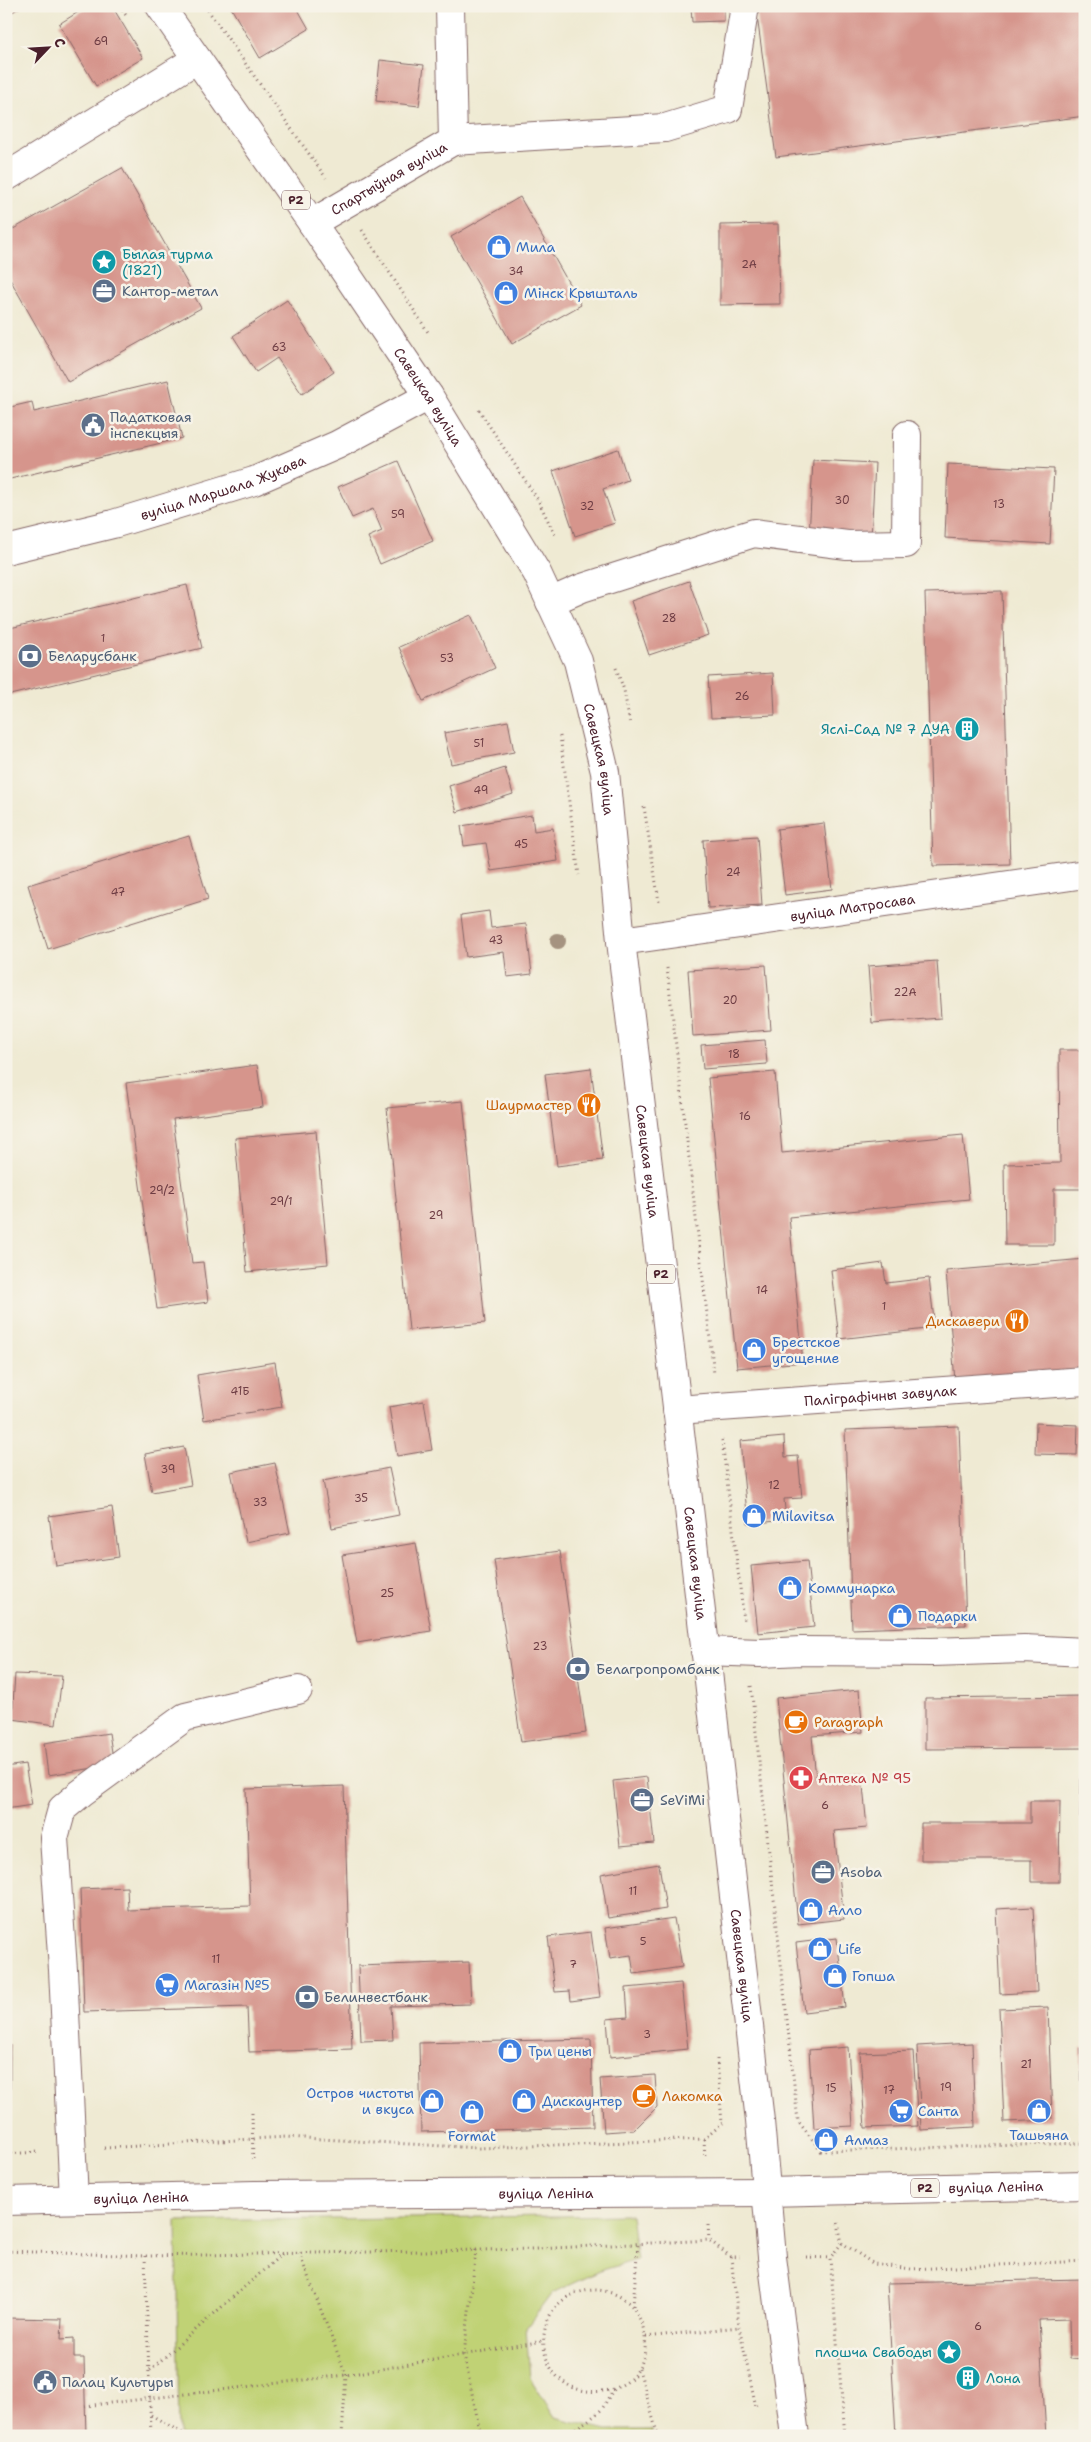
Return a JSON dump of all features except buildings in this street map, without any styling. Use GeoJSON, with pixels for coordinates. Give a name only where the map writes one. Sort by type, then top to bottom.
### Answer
{"type":"FeatureCollection","features":[{"type":"Feature","properties":{"kind":"main road","name":"Савецкая вуліца"},"geometry":{"type":"LineString","coordinates":[[160,6],[312,223],[429,396],[537,573],[578,661],[605,772],[621,941],[760,2121],[766,2192],[795,2436]]}},
{"type":"Feature","properties":{"kind":"main road","name":"Спартыўная вуліца"},"geometry":{"type":"LineString","coordinates":[[312,223],[453,141],[450,6]]}},
{"type":"Feature","properties":{"kind":"main road"},"geometry":{"type":"LineString","coordinates":[[453,141],[665,128],[728,109],[745,6]]}},
{"type":"Feature","properties":{"kind":"main road"},"geometry":{"type":"LineString","coordinates":[[6,177],[197,59]]}},
{"type":"Feature","properties":{"kind":"main road","name":"вуліца Маршала Жукава"},"geometry":{"type":"LineString","coordinates":[[6,550],[113,524],[254,481],[338,445],[429,396]]}},
{"type":"Feature","properties":{"kind":"main road"},"geometry":{"type":"LineString","coordinates":[[550,602],[582,588],[754,533],[847,545],[906,544],[907,435]]}},
{"type":"Feature","properties":{"kind":"main road","name":"вуліца Матросава"},"geometry":{"type":"LineString","coordinates":[[621,941],[1085,874]]}},
{"type":"Feature","properties":{"kind":"main road","name":"Паліграфічны завулак"},"geometry":{"type":"LineString","coordinates":[[677,1410],[1085,1381]]}},
{"type":"Feature","properties":{"kind":"main road"},"geometry":{"type":"LineString","coordinates":[[704,1652],[760,1654],[801,1651],[932,1652],[1024,1649],[1085,1652]]}},
{"type":"Feature","properties":{"kind":"main road"},"geometry":{"type":"LineString","coordinates":[[74,2199],[64,1970],[54,1838],[62,1809],[185,1717],[298,1690]]}},
{"type":"Feature","properties":{"kind":"main road","name":"вуліца Леніна"},"geometry":{"type":"LineString","coordinates":[[6,2201],[254,2195],[766,2192],[1085,2185]]}},
{"type":"Feature","properties":{"kind":"path"},"geometry":{"type":"LineString","coordinates":[[119,6],[131,22]]}},
{"type":"Feature","properties":{"kind":"path"},"geometry":{"type":"LineString","coordinates":[[558,727],[580,885]]}},
{"type":"Feature","properties":{"kind":"path"},"geometry":{"type":"LineString","coordinates":[[717,2054],[722,2123]]}},
{"type":"Feature","properties":{"kind":"path"},"geometry":{"type":"LineString","coordinates":[[252,2113],[254,2195]]}},
{"type":"Feature","properties":{"kind":"path"},"geometry":{"type":"LineString","coordinates":[[6,2154],[286,2137],[478,2148],[704,2140],[722,2123],[760,2121],[798,2121],[821,2151],[1085,2143]]}},
{"type":"Feature","properties":{"kind":"path"},"geometry":{"type":"LineString","coordinates":[[6,2251],[145,2256],[283,2254],[536,2249],[709,2240],[732,2257],[739,2327],[756,2408]]}},
{"type":"Feature","properties":{"kind":"path"},"geometry":{"type":"LineString","coordinates":[[633,2307],[638,2243]]}},
{"type":"Feature","properties":{"kind":"path"},"geometry":{"type":"LineString","coordinates":[[846,2436],[830,2258],[842,2243],[874,2264],[911,2268],[1085,2261]]}},
{"type":"Feature","properties":{"kind":"path"},"geometry":{"type":"LineString","coordinates":[[476,2250],[464,2355],[481,2436]]}},
{"type":"Feature","properties":{"kind":"path"},"geometry":{"type":"LineString","coordinates":[[299,2253],[346,2375],[342,2436]]}},
{"type":"Feature","properties":{"kind":"path"},"geometry":{"type":"LineString","coordinates":[[149,2370],[283,2254]]}},
{"type":"Feature","properties":{"kind":"path"},"geometry":{"type":"LineString","coordinates":[[145,2256],[151,2436]]}},
{"type":"Feature","properties":{"kind":"path"},"geometry":{"type":"LineString","coordinates":[[585,2290],[602,2290],[619,2296],[633,2307],[642,2320],[646,2337],[645,2353],[639,2368],[628,2381],[614,2389],[598,2393],[582,2392],[567,2385],[554,2374],[546,2358],[543,2341],[546,2324],[554,2308],[568,2297],[585,2290]]}},
{"type":"Feature","properties":{"kind":"path"},"geometry":{"type":"LineString","coordinates":[[646,2337],[739,2327]]}},
{"type":"Feature","properties":{"kind":"path"},"geometry":{"type":"LineString","coordinates":[[85,2406],[346,2375],[543,2341]]}},
{"type":"Feature","properties":{"kind":"path"},"geometry":{"type":"LineString","coordinates":[[639,2368],[658,2436]]}},
{"type":"Feature","properties":{"kind":"path"},"geometry":{"type":"LineString","coordinates":[[557,2436],[566,2433],[600,2410],[614,2389]]}},
{"type":"Feature","properties":{"kind":"path"},"geometry":{"type":"LineString","coordinates":[[150,2415],[187,2436]]}},
{"type":"Feature","properties":{"kind":"green space"},"geometry":{"type":"Polygon","coordinates":[[[631,2215],[637,2260],[599,2271],[552,2293],[526,2328],[530,2378],[555,2417],[607,2430],[652,2430],[652,2436],[179,2436],[176,2221],[631,2215]]]}},
{"type":"Feature","properties":{"kind":"place","name":"Мила"},"geometry":{"type":"Point","coordinates":[499,247]}},
{"type":"Feature","properties":{"kind":"place","name":"Былая турма (1821)"},"geometry":{"type":"Point","coordinates":[104,262]}},
{"type":"Feature","properties":{"kind":"place","name":"Кантор-метал"},"geometry":{"type":"Point","coordinates":[104,291]}},
{"type":"Feature","properties":{"kind":"place","name":"Мінск Крышталь"},"geometry":{"type":"Point","coordinates":[506,293]}},
{"type":"Feature","properties":{"kind":"place","name":"Падатковая інспекцыя"},"geometry":{"type":"Point","coordinates":[93,425]}},
{"type":"Feature","properties":{"kind":"place","name":"Беларусбанк"},"geometry":{"type":"Point","coordinates":[30,656]}},
{"type":"Feature","properties":{"kind":"place","name":"Яслі-Сад № 7 ДУА"},"geometry":{"type":"Point","coordinates":[967,729]}},
{"type":"Feature","properties":{"kind":"place","name":"Шаурмастер"},"geometry":{"type":"Point","coordinates":[589,1105]}},
{"type":"Feature","properties":{"kind":"place","name":"Дискавери"},"geometry":{"type":"Point","coordinates":[1017,1321]}},
{"type":"Feature","properties":{"kind":"place","name":"Брестское угощение"},"geometry":{"type":"Point","coordinates":[754,1350]}},
{"type":"Feature","properties":{"kind":"place","name":"Milavitsa"},"geometry":{"type":"Point","coordinates":[754,1516]}},
{"type":"Feature","properties":{"kind":"place","name":"Коммунарка"},"geometry":{"type":"Point","coordinates":[790,1588]}},
{"type":"Feature","properties":{"kind":"place","name":"Подарки"},"geometry":{"type":"Point","coordinates":[900,1616]}},
{"type":"Feature","properties":{"kind":"place","name":"Белагропромбанк"},"geometry":{"type":"Point","coordinates":[578,1669]}},
{"type":"Feature","properties":{"kind":"place","name":"Paragraph"},"geometry":{"type":"Point","coordinates":[796,1722]}},
{"type":"Feature","properties":{"kind":"place","name":"Аптека № 95"},"geometry":{"type":"Point","coordinates":[801,1778]}},
{"type":"Feature","properties":{"kind":"place","name":"SeViMi"},"geometry":{"type":"Point","coordinates":[642,1800]}},
{"type":"Feature","properties":{"kind":"place","name":"Asoba"},"geometry":{"type":"Point","coordinates":[823,1872]}},
{"type":"Feature","properties":{"kind":"place","name":"Алло"},"geometry":{"type":"Point","coordinates":[811,1910]}},
{"type":"Feature","properties":{"kind":"place","name":"Life"},"geometry":{"type":"Point","coordinates":[820,1949]}},
{"type":"Feature","properties":{"kind":"place","name":"Гопша"},"geometry":{"type":"Point","coordinates":[835,1976]}},
{"type":"Feature","properties":{"kind":"place","name":"Магазін №5"},"geometry":{"type":"Point","coordinates":[167,1985]}},
{"type":"Feature","properties":{"kind":"place","name":"Белинвестбанк"},"geometry":{"type":"Point","coordinates":[307,1997]}},
{"type":"Feature","properties":{"kind":"place","name":"Три цены"},"geometry":{"type":"Point","coordinates":[510,2051]}},
{"type":"Feature","properties":{"kind":"place","name":"Лакомка"},"geometry":{"type":"Point","coordinates":[644,2096]}},
{"type":"Feature","properties":{"kind":"place","name":"Остров чистоты и вкуса"},"geometry":{"type":"Point","coordinates":[432,2101]}},
{"type":"Feature","properties":{"kind":"place","name":"Дискаунтер"},"geometry":{"type":"Point","coordinates":[524,2101]}},
{"type":"Feature","properties":{"kind":"place","name":"Санта"},"geometry":{"type":"Point","coordinates":[901,2111]}},
{"type":"Feature","properties":{"kind":"place","name":"Ташьяна"},"geometry":{"type":"Point","coordinates":[1039,2111]}},
{"type":"Feature","properties":{"kind":"place","name":"Format"},"geometry":{"type":"Point","coordinates":[472,2112]}},
{"type":"Feature","properties":{"kind":"place","name":"Алмаз"},"geometry":{"type":"Point","coordinates":[826,2140]}},
{"type":"Feature","properties":{"kind":"place","name":"плошча Свабоды"},"geometry":{"type":"Point","coordinates":[949,2352]}},
{"type":"Feature","properties":{"kind":"place","name":"Лона"},"geometry":{"type":"Point","coordinates":[968,2378]}},
{"type":"Feature","properties":{"kind":"place","name":"Палац Культуры"},"geometry":{"type":"Point","coordinates":[45,2382]}}]}
